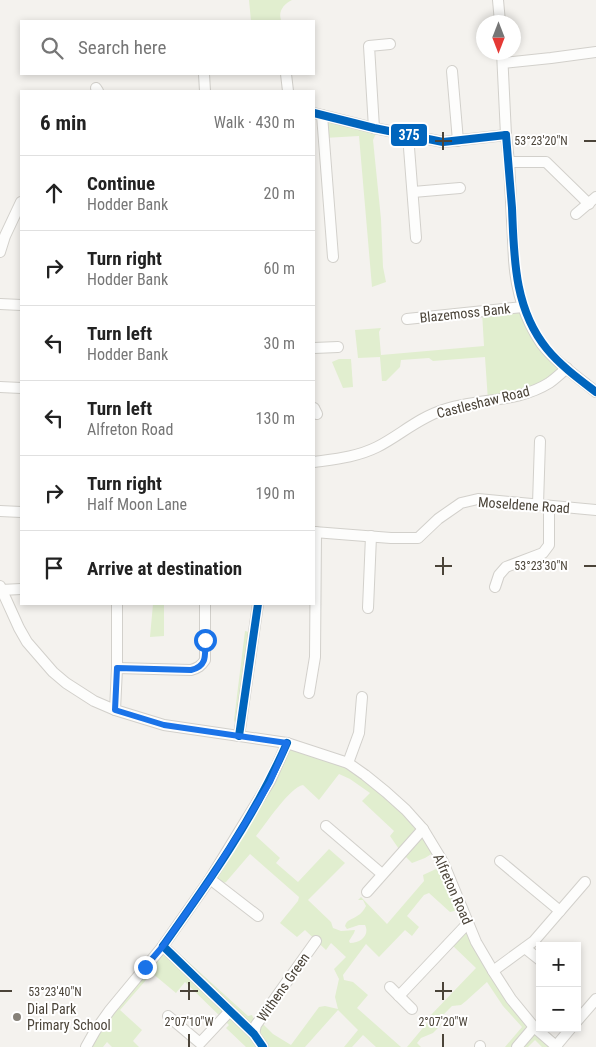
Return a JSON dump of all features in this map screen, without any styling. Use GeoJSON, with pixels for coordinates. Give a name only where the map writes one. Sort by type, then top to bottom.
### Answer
{"type":"FeatureCollection","features":[{"type":"Feature","properties":{"kind":"street"},"geometry":{"type":"LineString","coordinates":[[498,0],[499,15]]}},
{"type":"Feature","properties":{"kind":"street"},"geometry":{"type":"LineString","coordinates":[[374,128],[370,46],[390,44]]}},
{"type":"Feature","properties":{"kind":"street"},"geometry":{"type":"LineString","coordinates":[[521,58],[552,58],[596,52]]}},
{"type":"Feature","properties":{"kind":"street"},"geometry":{"type":"LineString","coordinates":[[503,60],[515,272],[520,301],[542,344],[596,392]]}},
{"type":"Feature","properties":{"kind":"street"},"geometry":{"type":"LineString","coordinates":[[452,71],[458,141]]}},
{"type":"Feature","properties":{"kind":"street"},"geometry":{"type":"LineString","coordinates":[[204,75],[205,90]]}},
{"type":"Feature","properties":{"kind":"street"},"geometry":{"type":"LineString","coordinates":[[286,75],[288,90]]}},
{"type":"Feature","properties":{"kind":"street"},"geometry":{"type":"LineString","coordinates":[[333,257],[318,114],[443,142],[506,134]]}},
{"type":"Feature","properties":{"kind":"street"},"geometry":{"type":"LineString","coordinates":[[408,135],[416,238]]}},
{"type":"Feature","properties":{"kind":"street"},"geometry":{"type":"LineString","coordinates":[[509,162],[546,162],[592,200],[576,214]]}},
{"type":"Feature","properties":{"kind":"street"},"geometry":{"type":"LineString","coordinates":[[413,192],[460,188]]}},
{"type":"Feature","properties":{"kind":"street"},"geometry":{"type":"LineString","coordinates":[[0,252],[5,236],[20,206]]}},
{"type":"Feature","properties":{"kind":"street"},"geometry":{"type":"LineString","coordinates":[[0,304],[20,305]]}},
{"type":"Feature","properties":{"kind":"street","name":"Blazemoss Bank"},"geometry":{"type":"LineString","coordinates":[[407,319],[523,307]]}},
{"type":"Feature","properties":{"kind":"street"},"geometry":{"type":"LineString","coordinates":[[315,348],[338,347]]}},
{"type":"Feature","properties":{"kind":"street","name":"Castleshaw Road"},"geometry":{"type":"LineString","coordinates":[[315,462],[359,454],[376,448],[417,422],[441,410],[526,393],[550,382],[567,368]]}},
{"type":"Feature","properties":{"kind":"street"},"geometry":{"type":"LineString","coordinates":[[0,387],[20,388]]}},
{"type":"Feature","properties":{"kind":"street"},"geometry":{"type":"LineString","coordinates":[[538,504],[540,441]]}},
{"type":"Feature","properties":{"kind":"street","name":"Moseldene Road"},"geometry":{"type":"LineString","coordinates":[[315,532],[391,538],[418,538],[438,519],[461,504],[478,499],[596,510]]}},
{"type":"Feature","properties":{"kind":"street"},"geometry":{"type":"LineString","coordinates":[[495,587],[499,575],[506,567],[543,553],[549,545],[549,506]]}},
{"type":"Feature","properties":{"kind":"street"},"geometry":{"type":"LineString","coordinates":[[0,511],[20,512]]}},
{"type":"Feature","properties":{"kind":"street"},"geometry":{"type":"LineString","coordinates":[[309,693],[315,657],[315,532]]}},
{"type":"Feature","properties":{"kind":"street"},"geometry":{"type":"LineString","coordinates":[[368,608],[371,536]]}},
{"type":"Feature","properties":{"kind":"street"},"geometry":{"type":"LineString","coordinates":[[1,588],[20,589]]}},
{"type":"Feature","properties":{"kind":"street","name":"Alfreton Road"},"geometry":{"type":"LineString","coordinates":[[1,588],[27,642],[46,665],[66,682],[94,701],[115,710],[164,725],[287,743],[348,763],[366,775],[406,810],[423,829],[443,862],[476,942],[493,971],[511,999],[534,1027],[557,1046]]}},
{"type":"Feature","properties":{"kind":"street"},"geometry":{"type":"LineString","coordinates":[[115,710],[117,605]]}},
{"type":"Feature","properties":{"kind":"street"},"geometry":{"type":"LineString","coordinates":[[117,668],[191,670],[197,668],[205,660],[205,605]]}},
{"type":"Feature","properties":{"kind":"street"},"geometry":{"type":"LineString","coordinates":[[239,736],[258,605]]}},
{"type":"Feature","properties":{"kind":"street"},"geometry":{"type":"LineString","coordinates":[[348,763],[359,733],[362,697]]}},
{"type":"Feature","properties":{"kind":"street"},"geometry":{"type":"LineString","coordinates":[[86,1047],[110,1010],[163,946],[210,879],[270,782],[287,743]]}},
{"type":"Feature","properties":{"kind":"street"},"geometry":{"type":"LineString","coordinates":[[326,826],[382,874]]}},
{"type":"Feature","properties":{"kind":"street"},"geometry":{"type":"LineString","coordinates":[[367,892],[423,829]]}},
{"type":"Feature","properties":{"kind":"street"},"geometry":{"type":"LineString","coordinates":[[500,861],[560,911]]}},
{"type":"Feature","properties":{"kind":"street"},"geometry":{"type":"LineString","coordinates":[[210,879],[258,916]]}},
{"type":"Feature","properties":{"kind":"street"},"geometry":{"type":"LineString","coordinates":[[493,971],[534,941],[585,882]]}},
{"type":"Feature","properties":{"kind":"street"},"geometry":{"type":"LineString","coordinates":[[399,996],[468,923]]}},
{"type":"Feature","properties":{"kind":"street","name":"Withens Green"},"geometry":{"type":"LineString","coordinates":[[254,1034],[256,1025],[316,941]]}},
{"type":"Feature","properties":{"kind":"street"},"geometry":{"type":"LineString","coordinates":[[163,946],[254,1034],[263,1047]]}},
{"type":"Feature","properties":{"kind":"street"},"geometry":{"type":"LineString","coordinates":[[525,948],[536,957]]}},
{"type":"Feature","properties":{"kind":"street"},"geometry":{"type":"LineString","coordinates":[[390,987],[412,1009]]}},
{"type":"Feature","properties":{"kind":"street"},"geometry":{"type":"LineString","coordinates":[[581,1016],[596,999]]}},
{"type":"Feature","properties":{"kind":"street"},"geometry":{"type":"LineString","coordinates":[[168,1016],[200,1043],[230,1012]]}},
{"type":"Feature","properties":{"kind":"street"},"geometry":{"type":"LineString","coordinates":[[517,1047],[534,1027]]}},
{"type":"Feature","properties":{"kind":"street"},"geometry":{"type":"LineString","coordinates":[[557,1046],[568,1032]]}},
{"type":"Feature","properties":{"kind":"green space"},"geometry":{"type":"Polygon","coordinates":[[[249,0],[292,0],[282,8],[281,20],[251,20],[249,0]]]}},
{"type":"Feature","properties":{"kind":"green space"},"geometry":{"type":"Polygon","coordinates":[[[322,115],[378,129],[373,140],[381,219],[383,267],[386,282],[372,287],[359,136],[324,138],[322,115]]]}},
{"type":"Feature","properties":{"kind":"green space"},"geometry":{"type":"Polygon","coordinates":[[[523,307],[529,321],[567,368],[550,382],[488,401],[485,357],[433,361],[429,358],[401,360],[400,367],[386,381],[382,381],[380,357],[358,358],[355,330],[381,328],[379,332],[381,355],[484,346],[482,312],[523,307]]]}},
{"type":"Feature","properties":{"kind":"green space"},"geometry":{"type":"Polygon","coordinates":[[[339,359],[351,359],[353,387],[343,388],[332,362],[339,359]]]}},
{"type":"Feature","properties":{"kind":"green space"},"geometry":{"type":"Polygon","coordinates":[[[153,605],[164,605],[164,636],[150,637],[153,605]]]}},
{"type":"Feature","properties":{"kind":"green space"},"geometry":{"type":"Polygon","coordinates":[[[245,631],[254,633],[239,736],[234,720],[245,631]]]}},
{"type":"Feature","properties":{"kind":"green space"},"geometry":{"type":"Polygon","coordinates":[[[287,743],[348,763],[377,785],[436,851],[412,863],[401,852],[390,836],[394,831],[362,801],[370,793],[339,774],[319,800],[303,785],[291,792],[256,836],[280,858],[276,863],[298,882],[329,849],[345,863],[308,900],[331,922],[333,928],[341,931],[355,930],[349,941],[350,943],[361,940],[366,932],[365,925],[347,929],[345,926],[348,921],[360,914],[366,906],[363,900],[358,900],[361,897],[387,924],[424,881],[423,875],[436,869],[443,862],[462,909],[450,912],[429,893],[424,895],[407,916],[419,927],[412,936],[405,930],[379,957],[366,944],[343,975],[344,980],[353,982],[368,995],[357,1008],[401,1047],[376,1047],[363,1035],[352,1047],[344,1047],[358,1030],[338,1010],[305,1047],[246,1047],[226,1028],[229,1025],[185,982],[176,993],[152,973],[120,1010],[142,1030],[133,1041],[139,1047],[112,1047],[107,1042],[103,1047],[86,1047],[163,946],[183,957],[248,1016],[252,1015],[256,1025],[259,1020],[273,1034],[291,1045],[319,1007],[325,1006],[338,1009],[335,997],[339,979],[334,969],[346,957],[331,943],[326,950],[305,930],[297,937],[280,923],[298,901],[299,897],[250,854],[226,882],[219,885],[210,879],[287,743]]]}},
{"type":"Feature","properties":{"kind":"green space"},"geometry":{"type":"Polygon","coordinates":[[[468,923],[493,971],[536,1022],[536,1032],[544,1032],[557,1047],[542,1047],[535,1040],[528,1047],[505,1047],[522,1027],[503,1006],[487,982],[461,1005],[452,1006],[437,1021],[441,1025],[433,1033],[421,1038],[417,1043],[421,1047],[407,1047],[427,1023],[430,1016],[476,968],[452,945],[468,923]]]}},
{"type":"Feature","properties":{"kind":"transit line","name":"375"},"geometry":{"type":"LineString","coordinates":[[315,113],[443,142],[506,135]]}},
{"type":"Feature","properties":{"kind":"transit line","name":"375"},"geometry":{"type":"LineString","coordinates":[[506,135],[515,264],[522,300],[536,333],[547,349],[570,372],[596,392]]}},
{"type":"Feature","properties":{"kind":"transit line","name":"375"},"geometry":{"type":"LineString","coordinates":[[239,736],[258,605]]}},
{"type":"Feature","properties":{"kind":"transit line","name":"375"},"geometry":{"type":"LineString","coordinates":[[163,946],[246,823],[287,743]]}},
{"type":"Feature","properties":{"kind":"transit line","name":"375"},"geometry":{"type":"LineString","coordinates":[[163,946],[254,1034],[263,1047]]}},
{"type":"Feature","properties":{"kind":"place","name":"Dial Park Primary School"},"geometry":{"type":"Point","coordinates":[17,1017]}},
{"type":"Feature","properties":{"kind":"route"},"geometry":{"type":"LineString","coordinates":[[145,967],[163,946],[210,879],[270,782],[287,743],[164,725],[115,710],[117,668],[191,670],[197,668],[205,660],[205,640]]}}]}
